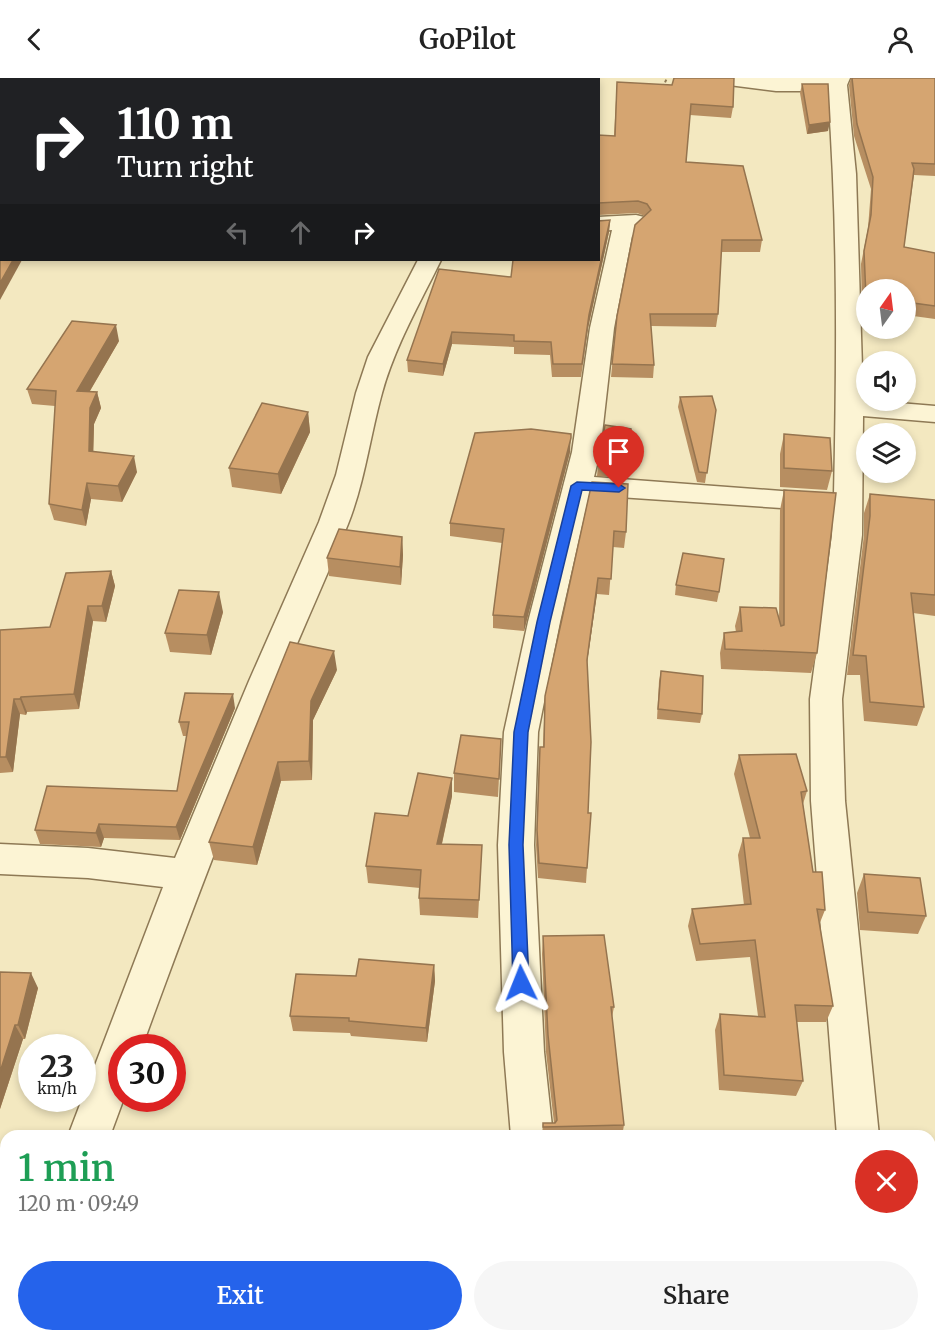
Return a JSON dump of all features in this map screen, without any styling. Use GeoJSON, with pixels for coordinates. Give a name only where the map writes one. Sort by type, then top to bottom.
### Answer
{"type":"FeatureCollection","features":[{"type":"Feature","properties":{"kind":"street"},"geometry":{"type":"LineString","coordinates":[[721,78],[776,85],[838,81],[844,174],[849,407],[848,503],[847,535],[826,710],[828,801],[857,1130]]}},
{"type":"Feature","properties":{"kind":"street"},"geometry":{"type":"LineString","coordinates":[[531,1130],[524,1052],[516,845],[521,732],[544,622],[586,452],[602,328],[621,233],[636,222],[600,224]]}},
{"type":"Feature","properties":{"kind":"street"},"geometry":{"type":"LineString","coordinates":[[127,1034],[186,875],[210,822],[265,681],[334,522],[350,475],[369,393],[381,357],[429,261]]}},
{"type":"Feature","properties":{"kind":"street"},"geometry":{"type":"LineString","coordinates":[[849,407],[935,414]]}},
{"type":"Feature","properties":{"kind":"street"},"geometry":{"type":"LineString","coordinates":[[577,486],[703,492],[848,503]]}},
{"type":"Feature","properties":{"kind":"street"},"geometry":{"type":"LineString","coordinates":[[0,859],[88,863],[186,875]]}},
{"type":"Feature","properties":{"kind":"street"},"geometry":{"type":"LineString","coordinates":[[91,1130],[108,1085]]}},
{"type":"Feature","properties":{"kind":"path"},"geometry":{"type":"LineString","coordinates":[[662,91],[667,78]]}},
{"type":"Feature","properties":{"kind":"building"},"geometry":{"type":"Polygon","coordinates":[[[674,78],[734,78],[733,107],[691,104],[686,162],[743,166],[762,240],[722,240],[718,314],[650,314],[654,365],[612,364],[617,316],[635,225],[651,210],[647,204],[638,201],[600,203],[600,135],[615,136],[617,82],[672,85],[674,78]]]}},
{"type":"Feature","properties":{"kind":"building"},"geometry":{"type":"Polygon","coordinates":[[[852,78],[935,78],[935,164],[912,163],[914,169],[904,247],[935,253],[935,306],[916,303],[916,279],[865,279],[864,251],[871,215],[873,177],[857,124],[852,78]]]}},
{"type":"Feature","properties":{"kind":"building"},"geometry":{"type":"Polygon","coordinates":[[[802,84],[828,84],[830,122],[809,125],[802,84]]]}},
{"type":"Feature","properties":{"kind":"building"},"geometry":{"type":"Polygon","coordinates":[[[610,220],[589,315],[582,364],[553,364],[551,342],[514,341],[514,335],[452,332],[443,364],[407,360],[439,269],[511,277],[513,261],[600,261],[600,221],[610,220]]]}},
{"type":"Feature","properties":{"kind":"building"},"geometry":{"type":"Polygon","coordinates":[[[0,261],[12,261],[0,283],[0,261]]]}},
{"type":"Feature","properties":{"kind":"building"},"geometry":{"type":"Polygon","coordinates":[[[72,321],[116,325],[77,391],[97,392],[90,408],[89,451],[134,456],[118,486],[87,483],[82,510],[49,504],[56,391],[27,389],[72,321]]]}},
{"type":"Feature","properties":{"kind":"building"},"geometry":{"type":"Polygon","coordinates":[[[712,396],[716,410],[707,473],[699,472],[680,397],[712,396]]]}},
{"type":"Feature","properties":{"kind":"building"},"geometry":{"type":"Polygon","coordinates":[[[262,403],[308,412],[278,474],[229,468],[262,403]]]}},
{"type":"Feature","properties":{"kind":"building"},"geometry":{"type":"Polygon","coordinates":[[[605,425],[631,429],[630,458],[599,456],[605,425]]]}},
{"type":"Feature","properties":{"kind":"building"},"geometry":{"type":"Polygon","coordinates":[[[531,429],[571,434],[571,438],[524,617],[493,615],[504,529],[450,523],[475,433],[531,429]]]}},
{"type":"Feature","properties":{"kind":"building"},"geometry":{"type":"Polygon","coordinates":[[[784,434],[830,438],[832,471],[784,468],[784,434]]]}},
{"type":"Feature","properties":{"kind":"building"},"geometry":{"type":"Polygon","coordinates":[[[592,482],[628,484],[626,532],[614,531],[611,579],[598,578],[587,660],[591,742],[588,813],[591,813],[587,868],[539,863],[537,830],[540,747],[544,747],[545,696],[592,482]]]}},
{"type":"Feature","properties":{"kind":"building"},"geometry":{"type":"Polygon","coordinates":[[[784,490],[836,493],[817,653],[725,649],[724,633],[742,631],[740,607],[776,608],[781,626],[784,625],[784,490]]]}},
{"type":"Feature","properties":{"kind":"building"},"geometry":{"type":"Polygon","coordinates":[[[870,494],[935,500],[935,595],[911,593],[924,707],[870,702],[866,656],[853,655],[870,516],[870,494]]]}},
{"type":"Feature","properties":{"kind":"building"},"geometry":{"type":"Polygon","coordinates":[[[339,529],[402,537],[400,567],[327,558],[339,529]]]}},
{"type":"Feature","properties":{"kind":"building"},"geometry":{"type":"Polygon","coordinates":[[[683,553],[724,559],[719,592],[676,585],[683,553]]]}},
{"type":"Feature","properties":{"kind":"building"},"geometry":{"type":"Polygon","coordinates":[[[111,571],[102,606],[88,606],[74,694],[14,699],[6,757],[0,757],[0,630],[50,627],[66,573],[111,571]]]}},
{"type":"Feature","properties":{"kind":"building"},"geometry":{"type":"Polygon","coordinates":[[[179,590],[219,592],[207,635],[165,633],[179,590]]]}},
{"type":"Feature","properties":{"kind":"building"},"geometry":{"type":"Polygon","coordinates":[[[290,642],[334,651],[311,701],[309,761],[278,762],[253,847],[209,842],[290,642]]]}},
{"type":"Feature","properties":{"kind":"building"},"geometry":{"type":"Polygon","coordinates":[[[661,671],[703,676],[702,714],[658,709],[661,671]]]}},
{"type":"Feature","properties":{"kind":"building"},"geometry":{"type":"Polygon","coordinates":[[[185,693],[233,694],[176,827],[99,824],[96,833],[35,830],[47,786],[177,791],[189,722],[179,722],[185,693]]]}},
{"type":"Feature","properties":{"kind":"building"},"geometry":{"type":"Polygon","coordinates":[[[461,735],[501,739],[499,779],[454,773],[461,735]]]}},
{"type":"Feature","properties":{"kind":"building"},"geometry":{"type":"Polygon","coordinates":[[[796,754],[807,791],[801,792],[813,872],[822,872],[825,910],[817,909],[833,1006],[795,1005],[803,1081],[724,1075],[720,1014],[765,1017],[755,940],[700,944],[692,909],[751,904],[743,838],[760,838],[739,755],[796,754]]]}},
{"type":"Feature","properties":{"kind":"building"},"geometry":{"type":"Polygon","coordinates":[[[418,773],[452,778],[437,844],[482,845],[479,900],[419,898],[421,870],[366,866],[375,813],[408,816],[418,773]]]}},
{"type":"Feature","properties":{"kind":"building"},"geometry":{"type":"Polygon","coordinates":[[[864,874],[920,878],[926,916],[868,912],[864,874]]]}},
{"type":"Feature","properties":{"kind":"building"},"geometry":{"type":"Polygon","coordinates":[[[604,935],[614,1007],[611,1007],[624,1125],[543,1127],[543,1123],[555,1123],[557,1120],[548,1035],[543,936],[604,935]]]}},
{"type":"Feature","properties":{"kind":"building"},"geometry":{"type":"Polygon","coordinates":[[[359,959],[434,965],[426,1028],[349,1021],[349,1018],[290,1016],[296,974],[356,976],[359,959]]]}},
{"type":"Feature","properties":{"kind":"building"},"geometry":{"type":"Polygon","coordinates":[[[0,972],[31,973],[18,1025],[15,1025],[0,1072],[0,972]]]}},
{"type":"Feature","properties":{"kind":"route"},"geometry":{"type":"LineString","coordinates":[[521,983],[516,845],[521,732],[544,622],[577,486],[619,488]]}}]}
